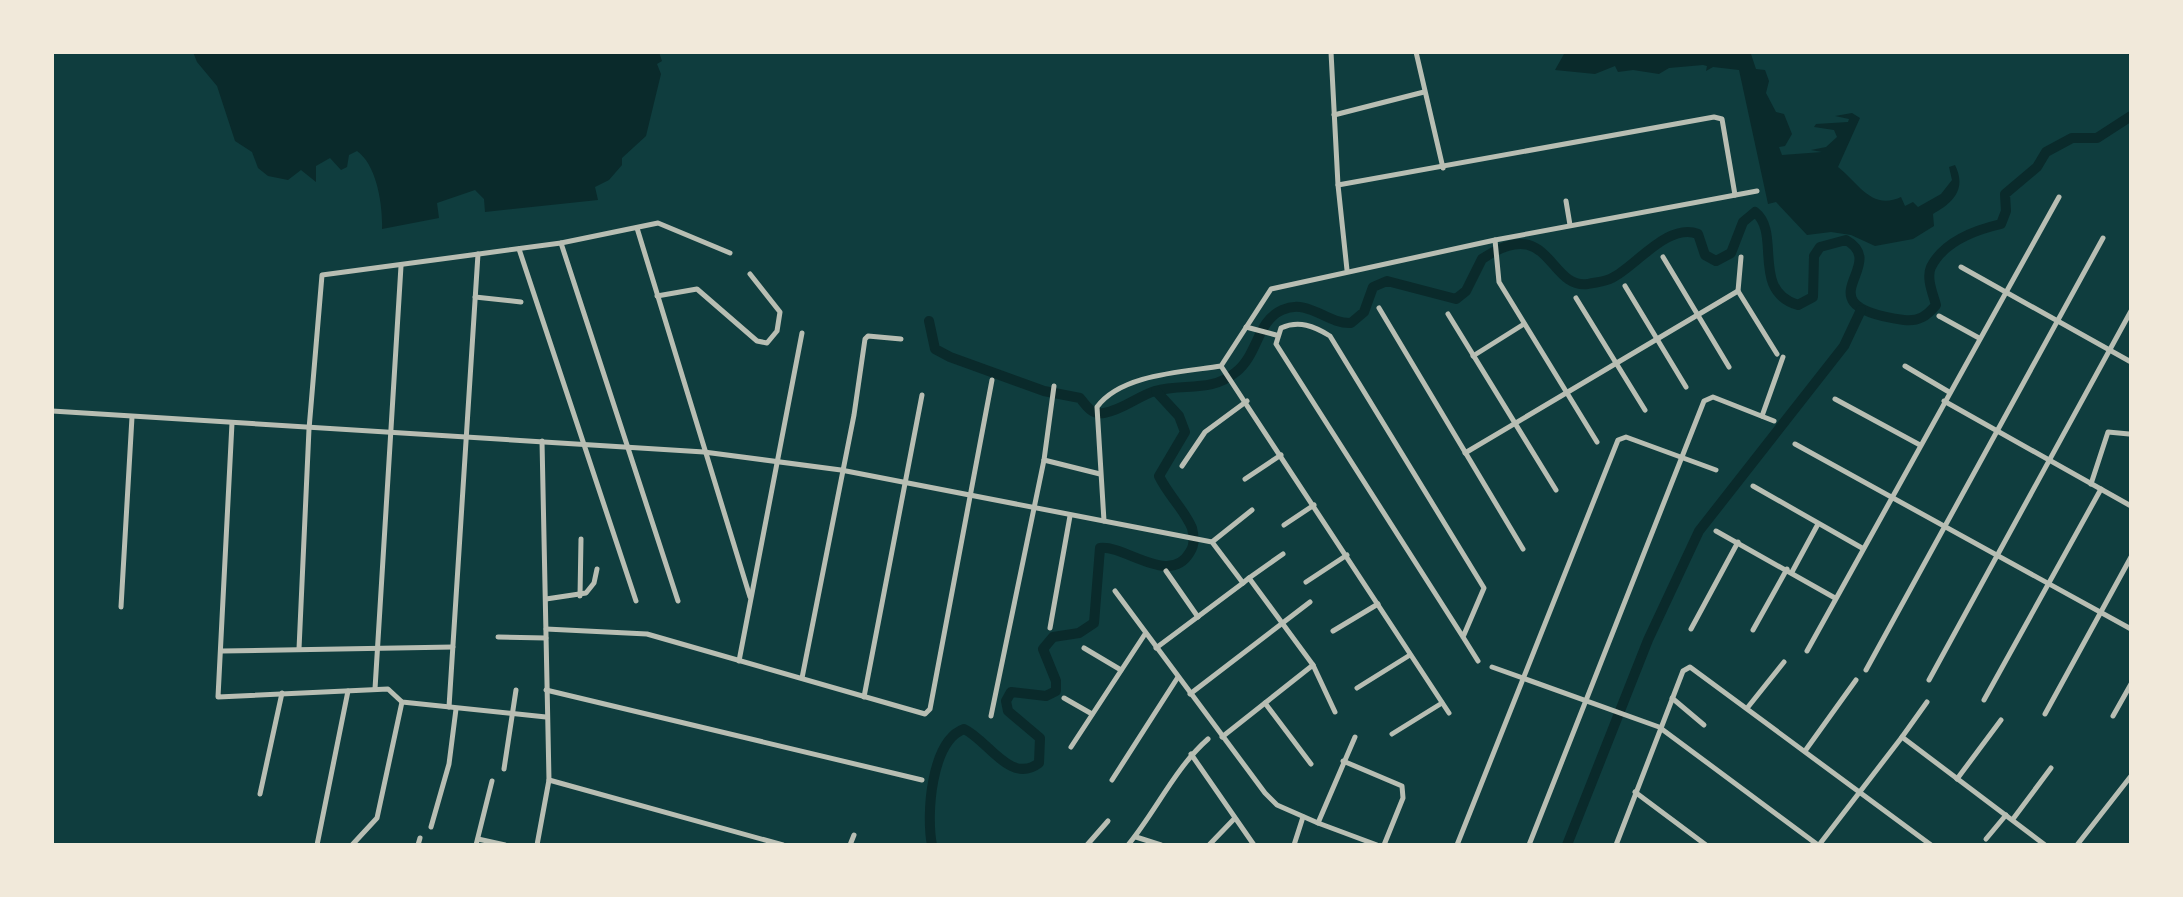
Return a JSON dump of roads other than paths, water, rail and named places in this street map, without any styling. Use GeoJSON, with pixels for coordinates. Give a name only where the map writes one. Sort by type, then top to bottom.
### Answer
{"type":"FeatureCollection","features":[{"type":"Feature","properties":{"kind":"street"},"geometry":{"type":"LineString","coordinates":[[1331,52],[1338,185],[1347,270]]}},
{"type":"Feature","properties":{"kind":"street"},"geometry":{"type":"LineString","coordinates":[[1417,52],[1443,168]]}},
{"type":"Feature","properties":{"kind":"street"},"geometry":{"type":"LineString","coordinates":[[1334,115],[1424,92]]}},
{"type":"Feature","properties":{"kind":"street"},"geometry":{"type":"LineString","coordinates":[[1338,185],[1720,117],[1735,195]]}},
{"type":"Feature","properties":{"kind":"street"},"geometry":{"type":"LineString","coordinates":[[1226,371],[1246,327],[1271,289],[1347,270],[1570,225],[1757,191]]}},
{"type":"Feature","properties":{"kind":"street"},"geometry":{"type":"LineString","coordinates":[[1807,651],[2059,197]]}},
{"type":"Feature","properties":{"kind":"street"},"geometry":{"type":"LineString","coordinates":[[1566,201],[1570,225]]}},
{"type":"Feature","properties":{"kind":"street"},"geometry":{"type":"LineString","coordinates":[[299,649],[309,429],[322,275],[561,243],[658,223],[678,228],[730,253]]}},
{"type":"Feature","properties":{"kind":"street"},"geometry":{"type":"LineString","coordinates":[[637,228],[750,597]]}},
{"type":"Feature","properties":{"kind":"street"},"geometry":{"type":"LineString","coordinates":[[1866,670],[2103,238]]}},
{"type":"Feature","properties":{"kind":"street"},"geometry":{"type":"LineString","coordinates":[[1496,242],[1499,282],[1597,442]]}},
{"type":"Feature","properties":{"kind":"street"},"geometry":{"type":"LineString","coordinates":[[561,243],[678,601]]}},
{"type":"Feature","properties":{"kind":"street"},"geometry":{"type":"LineString","coordinates":[[519,249],[636,601]]}},
{"type":"Feature","properties":{"kind":"street"},"geometry":{"type":"LineString","coordinates":[[431,827],[446,776],[452,708],[464,435],[478,254]]}},
{"type":"Feature","properties":{"kind":"street"},"geometry":{"type":"LineString","coordinates":[[1663,257],[1729,367]]}},
{"type":"Feature","properties":{"kind":"street"},"geometry":{"type":"LineString","coordinates":[[1741,257],[1738,291],[1780,356],[1762,416]]}},
{"type":"Feature","properties":{"kind":"street"},"geometry":{"type":"LineString","coordinates":[[375,689],[401,266]]}},
{"type":"Feature","properties":{"kind":"street"},"geometry":{"type":"LineString","coordinates":[[1961,267],[2131,362]]}},
{"type":"Feature","properties":{"kind":"street"},"geometry":{"type":"LineString","coordinates":[[657,296],[697,289],[757,341],[767,343],[777,331],[780,312],[750,274]]}},
{"type":"Feature","properties":{"kind":"street"},"geometry":{"type":"LineString","coordinates":[[1625,286],[1686,387]]}},
{"type":"Feature","properties":{"kind":"street"},"geometry":{"type":"LineString","coordinates":[[1465,453],[1738,291]]}},
{"type":"Feature","properties":{"kind":"street"},"geometry":{"type":"LineString","coordinates":[[475,297],[521,302]]}},
{"type":"Feature","properties":{"kind":"street"},"geometry":{"type":"LineString","coordinates":[[1576,298],[1645,410]]}},
{"type":"Feature","properties":{"kind":"street"},"geometry":{"type":"LineString","coordinates":[[1379,308],[1523,549]]}},
{"type":"Feature","properties":{"kind":"street"},"geometry":{"type":"LineString","coordinates":[[1929,680],[2131,311]]}},
{"type":"Feature","properties":{"kind":"street"},"geometry":{"type":"LineString","coordinates":[[1448,314],[1556,490]]}},
{"type":"Feature","properties":{"kind":"street"},"geometry":{"type":"LineString","coordinates":[[1939,316],[1979,338]]}},
{"type":"Feature","properties":{"kind":"street"},"geometry":{"type":"LineString","coordinates":[[1276,335],[1290,324],[1312,325],[1330,336],[1484,588],[1463,637]]}},
{"type":"Feature","properties":{"kind":"street"},"geometry":{"type":"LineString","coordinates":[[1473,356],[1524,324]]}},
{"type":"Feature","properties":{"kind":"street"},"geometry":{"type":"LineString","coordinates":[[1246,327],[1276,335]]}},
{"type":"Feature","properties":{"kind":"street"},"geometry":{"type":"LineString","coordinates":[[739,661],[780,461],[802,333]]}},
{"type":"Feature","properties":{"kind":"street"},"geometry":{"type":"LineString","coordinates":[[1276,335],[1276,344],[1478,661]]}},
{"type":"Feature","properties":{"kind":"street"},"geometry":{"type":"LineString","coordinates":[[802,678],[854,415],[865,339],[868,336],[901,339]]}},
{"type":"Feature","properties":{"kind":"street"},"geometry":{"type":"LineString","coordinates":[[1905,366],[1949,392]]}},
{"type":"Feature","properties":{"kind":"street"},"geometry":{"type":"LineString","coordinates":[[1226,371],[1449,713]]}},
{"type":"Feature","properties":{"kind":"street"},"geometry":{"type":"LineString","coordinates":[[1104,521],[1096,420],[1097,407],[1104,398],[1140,382],[1226,371]]}},
{"type":"Feature","properties":{"kind":"street"},"geometry":{"type":"LineString","coordinates":[[546,629],[647,634],[921,715],[930,709],[992,380]]}},
{"type":"Feature","properties":{"kind":"street"},"geometry":{"type":"LineString","coordinates":[[991,716],[1035,509],[1054,386]]}},
{"type":"Feature","properties":{"kind":"street"},"geometry":{"type":"LineString","coordinates":[[864,697],[922,395]]}},
{"type":"Feature","properties":{"kind":"street"},"geometry":{"type":"LineString","coordinates":[[1529,845],[1707,397],[1774,421]]}},
{"type":"Feature","properties":{"kind":"street"},"geometry":{"type":"LineString","coordinates":[[1835,399],[1920,445]]}},
{"type":"Feature","properties":{"kind":"street"},"geometry":{"type":"LineString","coordinates":[[1182,466],[1216,422],[1247,401]]}},
{"type":"Feature","properties":{"kind":"street"},"geometry":{"type":"LineString","coordinates":[[1944,401],[2131,506]]}},
{"type":"Feature","properties":{"kind":"street"},"geometry":{"type":"LineString","coordinates":[[52,411],[309,429],[464,435],[704,452],[780,461],[1212,542],[1243,583]]}},
{"type":"Feature","properties":{"kind":"street"},"geometry":{"type":"LineString","coordinates":[[121,607],[132,417]]}},
{"type":"Feature","properties":{"kind":"street"},"geometry":{"type":"LineString","coordinates":[[232,423],[218,697],[375,689],[394,692],[402,702],[546,717]]}},
{"type":"Feature","properties":{"kind":"street"},"geometry":{"type":"LineString","coordinates":[[2091,484],[2108,432],[2129,434]]}},
{"type":"Feature","properties":{"kind":"street"},"geometry":{"type":"LineString","coordinates":[[1457,845],[1618,440],[1626,437],[1716,470]]}},
{"type":"Feature","properties":{"kind":"street"},"geometry":{"type":"LineString","coordinates":[[537,845],[549,780],[542,441]]}},
{"type":"Feature","properties":{"kind":"street"},"geometry":{"type":"LineString","coordinates":[[1795,444],[2131,629]]}},
{"type":"Feature","properties":{"kind":"street"},"geometry":{"type":"LineString","coordinates":[[1245,479],[1281,455]]}},
{"type":"Feature","properties":{"kind":"street"},"geometry":{"type":"LineString","coordinates":[[1044,460],[1100,474]]}},
{"type":"Feature","properties":{"kind":"street"},"geometry":{"type":"LineString","coordinates":[[1753,486],[1862,548]]}},
{"type":"Feature","properties":{"kind":"street"},"geometry":{"type":"LineString","coordinates":[[1984,700],[2101,489]]}},
{"type":"Feature","properties":{"kind":"street"},"geometry":{"type":"LineString","coordinates":[[1284,525],[1314,505]]}},
{"type":"Feature","properties":{"kind":"street"},"geometry":{"type":"LineString","coordinates":[[1212,542],[1252,510]]}},
{"type":"Feature","properties":{"kind":"street"},"geometry":{"type":"LineString","coordinates":[[1050,628],[1070,516]]}},
{"type":"Feature","properties":{"kind":"street"},"geometry":{"type":"LineString","coordinates":[[1753,630],[1818,524]]}},
{"type":"Feature","properties":{"kind":"street"},"geometry":{"type":"LineString","coordinates":[[1716,531],[1835,598]]}},
{"type":"Feature","properties":{"kind":"street"},"geometry":{"type":"LineString","coordinates":[[580,596],[581,539]]}},
{"type":"Feature","properties":{"kind":"street"},"geometry":{"type":"LineString","coordinates":[[1691,629],[1738,542]]}},
{"type":"Feature","properties":{"kind":"street"},"geometry":{"type":"LineString","coordinates":[[1156,648],[1283,554]]}},
{"type":"Feature","properties":{"kind":"street"},"geometry":{"type":"LineString","coordinates":[[1306,582],[1347,555]]}},
{"type":"Feature","properties":{"kind":"street"},"geometry":{"type":"LineString","coordinates":[[2045,714],[2131,557]]}},
{"type":"Feature","properties":{"kind":"street"},"geometry":{"type":"LineString","coordinates":[[546,599],[580,596],[591,589],[597,569]]}},
{"type":"Feature","properties":{"kind":"street"},"geometry":{"type":"LineString","coordinates":[[1166,571],[1198,617]]}},
{"type":"Feature","properties":{"kind":"street"},"geometry":{"type":"LineString","coordinates":[[1249,578],[1313,665],[1335,712]]}},
{"type":"Feature","properties":{"kind":"street"},"geometry":{"type":"LineString","coordinates":[[1115,591],[1222,737],[1277,805],[1377,845]]}},
{"type":"Feature","properties":{"kind":"street"},"geometry":{"type":"LineString","coordinates":[[1190,694],[1310,602]]}},
{"type":"Feature","properties":{"kind":"street"},"geometry":{"type":"LineString","coordinates":[[1333,631],[1378,604]]}},
{"type":"Feature","properties":{"kind":"street"},"geometry":{"type":"LineString","coordinates":[[1071,747],[1145,634]]}},
{"type":"Feature","properties":{"kind":"street"},"geometry":{"type":"LineString","coordinates":[[498,637],[546,638]]}},
{"type":"Feature","properties":{"kind":"street"},"geometry":{"type":"LineString","coordinates":[[221,651],[453,647]]}},
{"type":"Feature","properties":{"kind":"street"},"geometry":{"type":"LineString","coordinates":[[1084,648],[1121,670]]}},
{"type":"Feature","properties":{"kind":"street"},"geometry":{"type":"LineString","coordinates":[[1357,688],[1410,655]]}},
{"type":"Feature","properties":{"kind":"street"},"geometry":{"type":"LineString","coordinates":[[1748,707],[1784,662]]}},
{"type":"Feature","properties":{"kind":"street"},"geometry":{"type":"LineString","coordinates":[[1222,737],[1313,665]]}},
{"type":"Feature","properties":{"kind":"street"},"geometry":{"type":"LineString","coordinates":[[1492,667],[1659,727],[1819,845],[1927,702]]}},
{"type":"Feature","properties":{"kind":"street"},"geometry":{"type":"LineString","coordinates":[[1616,845],[1659,727],[1683,671],[1690,667],[1931,845]]}},
{"type":"Feature","properties":{"kind":"street"},"geometry":{"type":"LineString","coordinates":[[1112,780],[1178,677]]}},
{"type":"Feature","properties":{"kind":"street"},"geometry":{"type":"LineString","coordinates":[[1805,751],[1856,680]]}},
{"type":"Feature","properties":{"kind":"street"},"geometry":{"type":"LineString","coordinates":[[2113,716],[2131,684]]}},
{"type":"Feature","properties":{"kind":"street"},"geometry":{"type":"LineString","coordinates":[[504,769],[516,690]]}},
{"type":"Feature","properties":{"kind":"street"},"geometry":{"type":"LineString","coordinates":[[546,690],[922,780]]}},
{"type":"Feature","properties":{"kind":"street"},"geometry":{"type":"LineString","coordinates":[[317,845],[348,691]]}},
{"type":"Feature","properties":{"kind":"street"},"geometry":{"type":"LineString","coordinates":[[260,794],[282,693]]}},
{"type":"Feature","properties":{"kind":"street"},"geometry":{"type":"LineString","coordinates":[[1064,698],[1092,714]]}},
{"type":"Feature","properties":{"kind":"street"},"geometry":{"type":"LineString","coordinates":[[1672,698],[1704,725]]}},
{"type":"Feature","properties":{"kind":"street"},"geometry":{"type":"LineString","coordinates":[[352,845],[377,818],[402,702]]}},
{"type":"Feature","properties":{"kind":"street"},"geometry":{"type":"LineString","coordinates":[[1265,703],[1311,764]]}},
{"type":"Feature","properties":{"kind":"street"},"geometry":{"type":"LineString","coordinates":[[1392,734],[1442,703]]}},
{"type":"Feature","properties":{"kind":"street"},"geometry":{"type":"LineString","coordinates":[[1957,779],[2001,720]]}},
{"type":"Feature","properties":{"kind":"street"},"geometry":{"type":"LineString","coordinates":[[1318,823],[1355,737]]}},
{"type":"Feature","properties":{"kind":"street"},"geometry":{"type":"LineString","coordinates":[[1902,737],[2045,845]]}},
{"type":"Feature","properties":{"kind":"street"},"geometry":{"type":"LineString","coordinates":[[1128,845],[1191,754],[1208,739]]}},
{"type":"Feature","properties":{"kind":"street"},"geometry":{"type":"LineString","coordinates":[[1191,754],[1254,845]]}},
{"type":"Feature","properties":{"kind":"street"},"geometry":{"type":"LineString","coordinates":[[1343,761],[1402,786],[1403,798],[1384,845]]}},
{"type":"Feature","properties":{"kind":"street"},"geometry":{"type":"LineString","coordinates":[[2013,819],[2051,768]]}},
{"type":"Feature","properties":{"kind":"street"},"geometry":{"type":"LineString","coordinates":[[2077,845],[2131,776]]}},
{"type":"Feature","properties":{"kind":"street"},"geometry":{"type":"LineString","coordinates":[[549,780],[783,845]]}},
{"type":"Feature","properties":{"kind":"street"},"geometry":{"type":"LineString","coordinates":[[492,781],[477,842],[505,845]]}},
{"type":"Feature","properties":{"kind":"street"},"geometry":{"type":"LineString","coordinates":[[1635,792],[1706,845]]}},
{"type":"Feature","properties":{"kind":"street"},"geometry":{"type":"LineString","coordinates":[[1986,839],[2006,815]]}},
{"type":"Feature","properties":{"kind":"street"},"geometry":{"type":"LineString","coordinates":[[1294,845],[1303,817]]}},
{"type":"Feature","properties":{"kind":"street"},"geometry":{"type":"LineString","coordinates":[[1209,845],[1235,818]]}},
{"type":"Feature","properties":{"kind":"street"},"geometry":{"type":"LineString","coordinates":[[1087,845],[1108,821]]}},
{"type":"Feature","properties":{"kind":"street"},"geometry":{"type":"LineString","coordinates":[[850,845],[854,835]]}},
{"type":"Feature","properties":{"kind":"street"},"geometry":{"type":"LineString","coordinates":[[1135,837],[1161,845]]}},
{"type":"Feature","properties":{"kind":"water"},"geometry":{"type":"Polygon","coordinates":[[[193,52],[659,52],[662,61],[657,64],[661,74],[646,136],[622,158],[622,165],[609,180],[595,187],[598,200],[485,212],[484,199],[475,190],[437,203],[439,218],[382,229],[380,198],[374,176],[364,157],[357,151],[349,155],[347,167],[341,170],[330,158],[316,166],[316,182],[301,170],[288,180],[268,176],[258,168],[252,152],[235,141],[217,86],[197,62],[193,52]]]}},
{"type":"Feature","properties":{"kind":"water"},"geometry":{"type":"Polygon","coordinates":[[[1564,54],[1751,54],[1756,69],[1765,70],[1769,81],[1766,93],[1776,112],[1784,114],[1792,134],[1785,146],[1779,147],[1782,155],[1822,152],[1811,150],[1826,147],[1837,137],[1834,130],[1814,127],[1816,124],[1848,122],[1849,119],[1835,116],[1852,113],[1860,118],[1838,167],[1873,198],[1890,200],[1901,197],[1905,206],[1913,202],[1918,207],[1941,194],[1952,180],[1949,167],[1955,165],[1959,188],[1947,205],[1933,214],[1934,226],[1913,239],[1875,246],[1851,235],[1831,232],[1807,235],[1776,202],[1768,204],[1739,70],[1713,67],[1706,71],[1707,66],[1703,65],[1669,68],[1659,74],[1633,70],[1618,72],[1615,66],[1595,74],[1555,70],[1564,54]]]}},
{"type":"Feature","properties":{"kind":"waterway"},"geometry":{"type":"LineString","coordinates":[[2129,52],[2131,56]]}},
{"type":"Feature","properties":{"kind":"waterway"},"geometry":{"type":"LineString","coordinates":[[929,321],[935,349],[950,357],[1044,391],[1080,398],[1093,412],[1104,413],[1155,391],[1207,385],[1227,379],[1249,357],[1267,322],[1282,310],[1301,307],[1333,320],[1351,323],[1364,312],[1373,287],[1387,281],[1456,299],[1466,291],[1482,259],[1505,247],[1522,244],[1546,256],[1575,283],[1588,284],[1612,278],[1652,247],[1675,234],[1687,232],[1698,234],[1705,255],[1716,261],[1731,253],[1743,222],[1755,212],[1763,221],[1766,233],[1770,275],[1783,298],[1798,305],[1813,297],[1814,256],[1820,247],[1846,240],[1857,250],[1859,261],[1851,295],[1856,305],[1873,313],[1914,320],[1926,315],[1936,305],[1929,276],[1937,258],[1961,238],[2001,224],[2006,211],[2005,194],[2037,167],[2046,152],[2072,138],[2097,138],[2131,116]]}},
{"type":"Feature","properties":{"kind":"waterway"},"geometry":{"type":"LineString","coordinates":[[1567,845],[1648,640],[1699,531],[1844,346],[1861,310]]}},
{"type":"Feature","properties":{"kind":"waterway"},"geometry":{"type":"LineString","coordinates":[[932,845],[930,816],[933,780],[944,748],[953,736],[964,729],[1018,769],[1039,763],[1040,738],[1008,711],[1006,701],[1011,692],[1046,696],[1056,691],[1056,681],[1043,649],[1053,637],[1079,633],[1094,623],[1100,548],[1171,566],[1181,562],[1192,549],[1192,528],[1159,476],[1185,432],[1179,416],[1156,391]]}}]}
